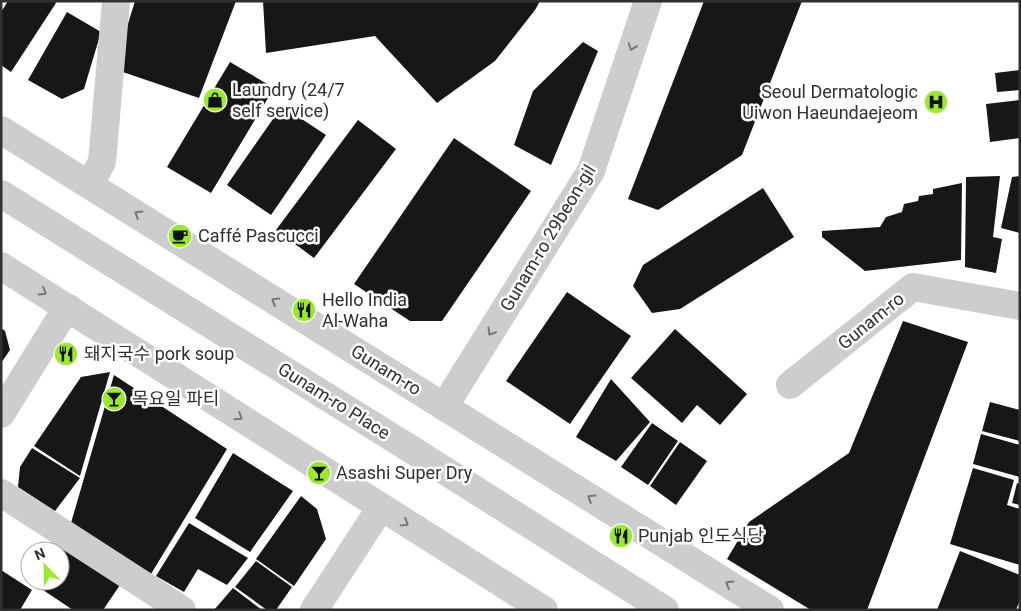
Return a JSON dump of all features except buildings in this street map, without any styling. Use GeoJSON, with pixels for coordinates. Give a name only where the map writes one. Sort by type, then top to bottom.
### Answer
{"type":"FeatureCollection","features":[{"type":"Feature","properties":{"kind":"street"},"geometry":{"type":"LineString","coordinates":[[90,184],[102,162],[116,1]]}},
{"type":"Feature","properties":{"kind":"street","name":"Gunam-ro 29beon-gil"},"geometry":{"type":"LineString","coordinates":[[444,407],[591,171],[648,1]]}},
{"type":"Feature","properties":{"kind":"street","name":"Gunam-ro"},"geometry":{"type":"LineString","coordinates":[[1,130],[770,610]]}},
{"type":"Feature","properties":{"kind":"street","name":"Gunam-ro Place"},"geometry":{"type":"LineString","coordinates":[[1,194],[665,610]]}},
{"type":"Feature","properties":{"kind":"street"},"geometry":{"type":"LineString","coordinates":[[1,266],[544,610]]}},
{"type":"Feature","properties":{"kind":"street","name":"Gunam-ro"},"geometry":{"type":"LineString","coordinates":[[790,385],[913,287],[1020,306]]}},
{"type":"Feature","properties":{"kind":"street"},"geometry":{"type":"LineString","coordinates":[[1,414],[58,322],[69,308]]}},
{"type":"Feature","properties":{"kind":"street"},"geometry":{"type":"LineString","coordinates":[[1,494],[182,610]]}},
{"type":"Feature","properties":{"kind":"street"},"geometry":{"type":"LineString","coordinates":[[314,610],[381,507]]}},
{"type":"Feature","properties":{"kind":"place","name":"Laundry (24/7 self service)"},"geometry":{"type":"Point","coordinates":[215,100]}},
{"type":"Feature","properties":{"kind":"place","name":"Seoul Dermatologic Uiwon Haeundaejeom"},"geometry":{"type":"Point","coordinates":[936,102]}},
{"type":"Feature","properties":{"kind":"place","name":"Caffé Pascucci"},"geometry":{"type":"Point","coordinates":[180,236]}},
{"type":"Feature","properties":{"kind":"place","name":"Hello India Al-Waha"},"geometry":{"type":"Point","coordinates":[304,310]}},
{"type":"Feature","properties":{"kind":"place","name":"돼지국수 pork soup"},"geometry":{"type":"Point","coordinates":[66,354]}},
{"type":"Feature","properties":{"kind":"place","name":"목요일 파티"},"geometry":{"type":"Point","coordinates":[114,399]}},
{"type":"Feature","properties":{"kind":"place","name":"Asashi Super Dry"},"geometry":{"type":"Point","coordinates":[319,473]}},
{"type":"Feature","properties":{"kind":"place","name":"Punjab 인도식당"},"geometry":{"type":"Point","coordinates":[621,536]}}]}
